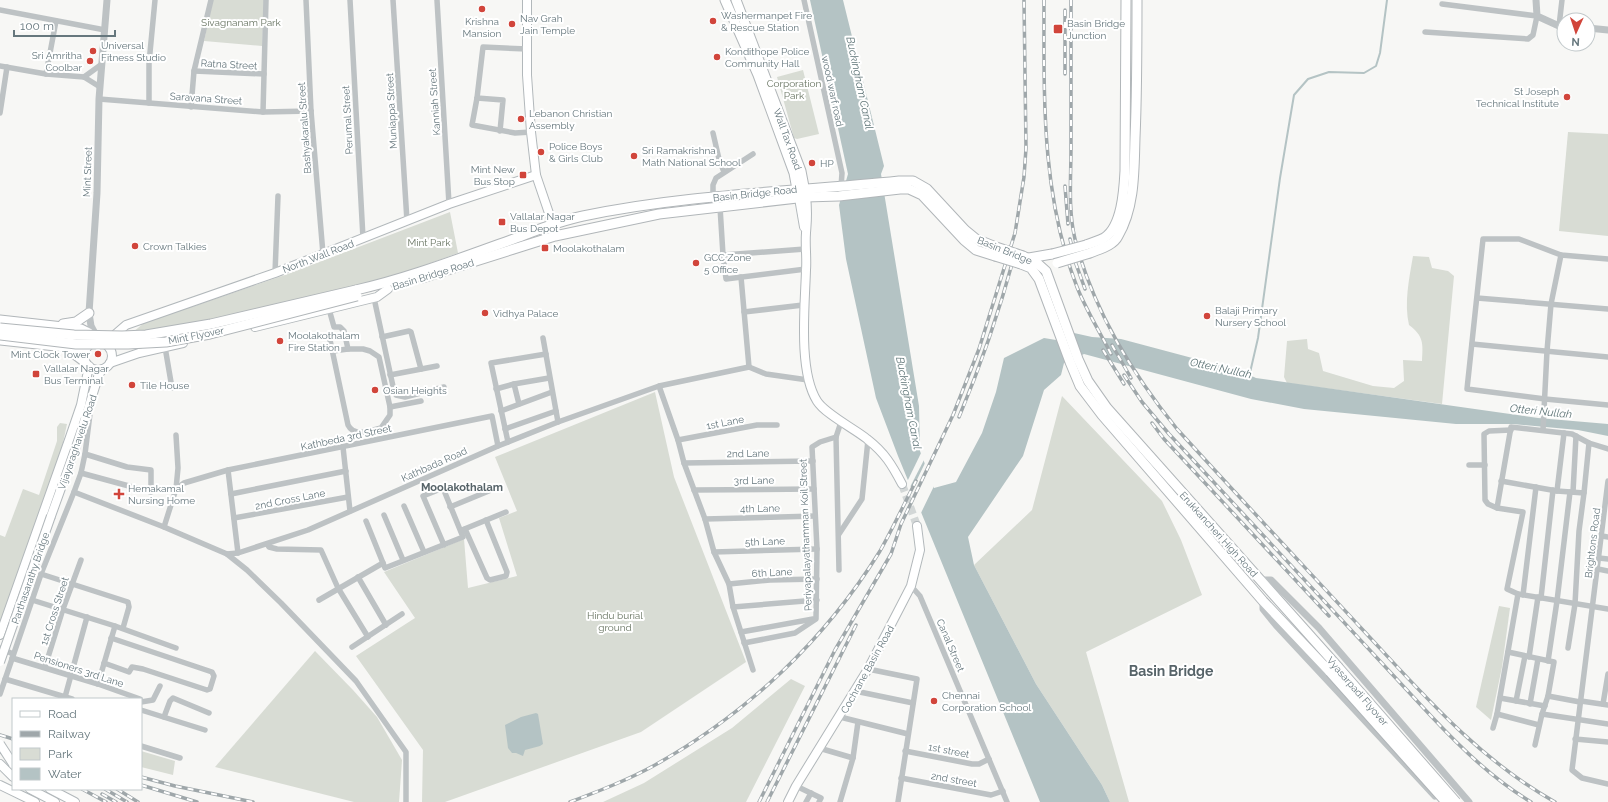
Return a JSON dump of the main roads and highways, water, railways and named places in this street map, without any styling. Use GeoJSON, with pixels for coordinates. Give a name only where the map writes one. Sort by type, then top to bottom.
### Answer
{"type":"FeatureCollection","features":[{"type":"Feature","properties":{"kind":"main road"},"geometry":{"type":"LineString","coordinates":[[527,0],[527,75],[531,132],[536,175],[553,225]]}},
{"type":"Feature","properties":{"kind":"main road","name":"Wall Tax Road"},"geometry":{"type":"LineString","coordinates":[[725,0],[757,71],[802,193]]}},
{"type":"Feature","properties":{"kind":"main road","name":"Wall Tax Road"},"geometry":{"type":"LineString","coordinates":[[736,0],[798,164],[802,193]]}},
{"type":"Feature","properties":{"kind":"main road"},"geometry":{"type":"LineString","coordinates":[[1046,271],[1050,266],[1088,249],[1104,238],[1112,230],[1123,199],[1125,171],[1126,0]]}},
{"type":"Feature","properties":{"kind":"main road"},"geometry":{"type":"LineString","coordinates":[[1024,259],[1108,246],[1117,238],[1124,222],[1130,199],[1134,172],[1137,100],[1137,0]]}},
{"type":"Feature","properties":{"kind":"main road","name":"North Wall Road"},"geometry":{"type":"LineString","coordinates":[[100,343],[126,325],[275,273],[449,204],[536,175]]}},
{"type":"Feature","properties":{"kind":"main road","name":"Basin Bridge"},"geometry":{"type":"LineString","coordinates":[[802,193],[899,185],[922,195],[964,240],[976,250],[996,252],[1024,259],[1040,265],[1046,271],[1063,332]]}},
{"type":"Feature","properties":{"kind":"main road"},"geometry":{"type":"LineString","coordinates":[[802,193],[808,212],[803,305],[808,380],[818,403],[841,422],[868,440],[889,460],[902,484]]}},
{"type":"Feature","properties":{"kind":"main road","name":"Basin Bridge Road"},"geometry":{"type":"LineString","coordinates":[[368,287],[428,269],[582,216],[664,202],[713,197],[802,193]]}},
{"type":"Feature","properties":{"kind":"main road","name":"Basin Bridge Road"},"geometry":{"type":"LineString","coordinates":[[107,366],[139,353],[374,298],[388,288],[555,236],[666,213],[720,207],[802,193]]}},
{"type":"Feature","properties":{"kind":"main road"},"geometry":{"type":"LineString","coordinates":[[664,202],[666,213]]}},
{"type":"Feature","properties":{"kind":"main road","name":"Basin Bridge"},"geometry":{"type":"LineString","coordinates":[[1024,259],[1039,279],[1063,332],[1074,361]]}},
{"type":"Feature","properties":{"kind":"main road","name":"Mint Flyover"},"geometry":{"type":"LineString","coordinates":[[0,335],[76,344],[166,342],[210,334],[356,293],[368,287]]}},
{"type":"Feature","properties":{"kind":"main road","name":"Mint Flyover"},"geometry":{"type":"LineString","coordinates":[[0,328],[74,335],[116,336],[146,334],[211,324],[356,293],[388,288]]}},
{"type":"Feature","properties":{"kind":"main road"},"geometry":{"type":"LineString","coordinates":[[55,326],[76,322],[89,312]]}},
{"type":"Feature","properties":{"kind":"main road"},"geometry":{"type":"LineString","coordinates":[[0,320],[55,326],[81,329],[89,333],[111,350],[112,359],[107,366],[96,370],[65,347],[55,326]]}},
{"type":"Feature","properties":{"kind":"main road"},"geometry":{"type":"LineString","coordinates":[[126,325],[126,331],[131,347],[139,353]]}},
{"type":"Feature","properties":{"kind":"main road"},"geometry":{"type":"LineString","coordinates":[[0,340],[85,350],[100,343]]}},
{"type":"Feature","properties":{"kind":"main road"},"geometry":{"type":"LineString","coordinates":[[85,350],[84,358],[87,364]]}},
{"type":"Feature","properties":{"kind":"main road","name":"Erukkancheri High Road"},"geometry":{"type":"LineString","coordinates":[[1074,361],[1107,408],[1260,580]]}},
{"type":"Feature","properties":{"kind":"main road","name":"Erukkancheri High Road"},"geometry":{"type":"LineString","coordinates":[[1074,361],[1080,386],[1102,415],[1263,601]]}},
{"type":"Feature","properties":{"kind":"main road","name":"Vijayaraghavelu Road"},"geometry":{"type":"LineString","coordinates":[[47,515],[81,405],[87,364]]}},
{"type":"Feature","properties":{"kind":"main road","name":"Vijayaraghavelu Road"},"geometry":{"type":"LineString","coordinates":[[47,515],[92,400],[100,374],[107,366]]}},
{"type":"Feature","properties":{"kind":"main road","name":"Parthasarathy Bridge"},"geometry":{"type":"LineString","coordinates":[[0,635],[47,515]]}},
{"type":"Feature","properties":{"kind":"main road","name":"Parthasarathy Bridge"},"geometry":{"type":"LineString","coordinates":[[0,662],[47,515]]}},
{"type":"Feature","properties":{"kind":"main road","name":"Cochrane Basin Road"},"geometry":{"type":"LineString","coordinates":[[788,802],[796,786],[840,717],[868,669],[911,586],[920,550],[920,540],[917,526]]}},
{"type":"Feature","properties":{"kind":"main road","name":"Vyasarpadi Flyover"},"geometry":{"type":"LineString","coordinates":[[1260,580],[1446,802]]}},
{"type":"Feature","properties":{"kind":"main road","name":"Vyasarpadi Flyover"},"geometry":{"type":"LineString","coordinates":[[1263,601],[1334,670],[1456,802]]}},
{"type":"Feature","properties":{"kind":"main road"},"geometry":{"type":"LineString","coordinates":[[0,744],[12,762]]}},
{"type":"Feature","properties":{"kind":"main road"},"geometry":{"type":"LineString","coordinates":[[0,764],[12,776]]}},
{"type":"Feature","properties":{"kind":"main road"},"geometry":{"type":"LineString","coordinates":[[0,785],[35,802]]}},
{"type":"Feature","properties":{"kind":"main road"},"geometry":{"type":"LineString","coordinates":[[32,790],[55,802]]}},
{"type":"Feature","properties":{"kind":"main road"},"geometry":{"type":"LineString","coordinates":[[52,790],[75,802]]}},
{"type":"Feature","properties":{"kind":"water"},"geometry":{"type":"Polygon","coordinates":[[[810,0],[843,0],[884,166],[881,174],[919,406],[920,451],[934,488],[956,482],[982,433],[996,392],[1004,358],[1044,338],[1056,340],[1074,333],[1092,337],[1121,339],[1241,371],[1256,378],[1538,418],[1608,424],[1608,436],[1578,430],[1513,424],[1456,424],[1304,409],[1251,399],[1084,354],[1064,363],[1061,375],[1044,390],[1023,456],[968,537],[974,565],[1036,684],[1102,785],[1110,802],[1040,802],[898,456],[876,398],[846,259],[839,205],[848,174],[810,0]]]}},
{"type":"Feature","properties":{"kind":"water"},"geometry":{"type":"Polygon","coordinates":[[[536,713],[538,714],[543,744],[525,750],[523,756],[512,753],[508,748],[505,725],[521,717],[536,713]]]}},
{"type":"Feature","properties":{"kind":"waterway","name":"Otteri Nullah"},"geometry":{"type":"LineString","coordinates":[[1249,377],[1258,338],[1280,178],[1294,95],[1308,79],[1329,72],[1364,73],[1376,66],[1380,53],[1387,0]]}},
{"type":"Feature","properties":{"kind":"tunnel"},"geometry":{"type":"LineString","coordinates":[[902,484],[917,526]]}},
{"type":"Feature","properties":{"kind":"railway"},"geometry":{"type":"LineString","coordinates":[[759,802],[835,650],[891,554],[901,524],[953,415],[979,349],[1015,233],[1024,177],[1026,148],[1024,0]]}},
{"type":"Feature","properties":{"kind":"railway"},"geometry":{"type":"LineString","coordinates":[[1044,0],[1044,73],[1047,145],[1057,217],[1065,252],[1077,287],[1111,354]]}},
{"type":"Feature","properties":{"kind":"railway"},"geometry":{"type":"LineString","coordinates":[[1071,0],[1071,217],[1075,239],[1092,291],[1129,363],[1177,429],[1406,677],[1452,723],[1501,766],[1527,785],[1555,802]]}},
{"type":"Feature","properties":{"kind":"railway"},"geometry":{"type":"LineString","coordinates":[[1065,10],[1065,74]]}},
{"type":"Feature","properties":{"kind":"railway"},"geometry":{"type":"LineString","coordinates":[[1065,186],[1068,224]]}},
{"type":"Feature","properties":{"kind":"railway"},"geometry":{"type":"LineString","coordinates":[[1070,239],[1076,264],[1085,289]]}},
{"type":"Feature","properties":{"kind":"railway"},"geometry":{"type":"LineString","coordinates":[[959,417],[989,338],[1014,257]]}},
{"type":"Feature","properties":{"kind":"railway"},"geometry":{"type":"LineString","coordinates":[[1112,345],[1131,378]]}},
{"type":"Feature","properties":{"kind":"railway"},"geometry":{"type":"LineString","coordinates":[[1103,350],[1124,384]]}},
{"type":"Feature","properties":{"kind":"railway"},"geometry":{"type":"LineString","coordinates":[[1124,375],[1142,402],[1169,434],[1442,728],[1491,773],[1531,802]]}},
{"type":"Feature","properties":{"kind":"railway"},"geometry":{"type":"LineString","coordinates":[[1152,423],[1164,439],[1329,616]]}},
{"type":"Feature","properties":{"kind":"railway"},"geometry":{"type":"LineString","coordinates":[[570,802],[634,776],[689,745],[721,723],[781,672],[835,615],[858,584],[880,551],[916,481]]}},
{"type":"Feature","properties":{"kind":"railway"},"geometry":{"type":"LineString","coordinates":[[767,802],[856,625]]}},
{"type":"Feature","properties":{"kind":"railway"},"geometry":{"type":"LineString","coordinates":[[0,735],[12,739]]}},
{"type":"Feature","properties":{"kind":"railway"},"geometry":{"type":"LineString","coordinates":[[0,752],[12,757]]}},
{"type":"Feature","properties":{"kind":"railway"},"geometry":{"type":"LineString","coordinates":[[142,777],[175,786],[253,802]]}},
{"type":"Feature","properties":{"kind":"railway"},"geometry":{"type":"LineString","coordinates":[[142,785],[197,802]]}},
{"type":"Feature","properties":{"kind":"railway"},"geometry":{"type":"LineString","coordinates":[[84,790],[106,802]]}},
{"type":"Feature","properties":{"kind":"railway"},"geometry":{"type":"LineString","coordinates":[[107,790],[127,802]]}},
{"type":"Feature","properties":{"kind":"railway"},"geometry":{"type":"LineString","coordinates":[[119,790],[138,802]]}},
{"type":"Feature","properties":{"kind":"railway"},"geometry":{"type":"LineString","coordinates":[[102,794],[116,802]]}},
{"type":"Feature","properties":{"kind":"place","name":"Krishna Mansion"},"geometry":{"type":"Point","coordinates":[482,9]}},
{"type":"Feature","properties":{"kind":"place","name":"Washermanpet Fire & Rescue Station"},"geometry":{"type":"Point","coordinates":[713,21]}},
{"type":"Feature","properties":{"kind":"place","name":"Nav Grah Jain Temple"},"geometry":{"type":"Point","coordinates":[512,24]}},
{"type":"Feature","properties":{"kind":"place","name":"Basin Bridge Junction"},"geometry":{"type":"Point","coordinates":[1058,29]}},
{"type":"Feature","properties":{"kind":"place","name":"Universal Fitness Studio"},"geometry":{"type":"Point","coordinates":[93,51]}},
{"type":"Feature","properties":{"kind":"place","name":"Kondithope Police Community Hall"},"geometry":{"type":"Point","coordinates":[717,57]}},
{"type":"Feature","properties":{"kind":"place","name":"Sri Amritha Coolbar"},"geometry":{"type":"Point","coordinates":[90,61]}},
{"type":"Feature","properties":{"kind":"place","name":"St Joseph Technical Institute"},"geometry":{"type":"Point","coordinates":[1567,97]}},
{"type":"Feature","properties":{"kind":"place","name":"Lebanon Christian Assembly"},"geometry":{"type":"Point","coordinates":[521,119]}},
{"type":"Feature","properties":{"kind":"place","name":"Police Boys & Girls Club"},"geometry":{"type":"Point","coordinates":[541,152]}},
{"type":"Feature","properties":{"kind":"place","name":"Sri Ramakrishna Math National School"},"geometry":{"type":"Point","coordinates":[634,156]}},
{"type":"Feature","properties":{"kind":"place","name":"HP"},"geometry":{"type":"Point","coordinates":[812,163]}},
{"type":"Feature","properties":{"kind":"place","name":"Mint New Bus Stop"},"geometry":{"type":"Point","coordinates":[523,175]}},
{"type":"Feature","properties":{"kind":"place","name":"Vallalar Nagar Bus Depot"},"geometry":{"type":"Point","coordinates":[502,222]}},
{"type":"Feature","properties":{"kind":"place","name":"Crown Talkies"},"geometry":{"type":"Point","coordinates":[135,246]}},
{"type":"Feature","properties":{"kind":"place","name":"Moolakothalam"},"geometry":{"type":"Point","coordinates":[545,248]}},
{"type":"Feature","properties":{"kind":"place","name":"GCC Zone 5 Office"},"geometry":{"type":"Point","coordinates":[696,263]}},
{"type":"Feature","properties":{"kind":"place","name":"Vidhya Palace"},"geometry":{"type":"Point","coordinates":[485,313]}},
{"type":"Feature","properties":{"kind":"place","name":"Balaji Primary Nursery School"},"geometry":{"type":"Point","coordinates":[1207,316]}},
{"type":"Feature","properties":{"kind":"place","name":"Moolakothalam Fire Station"},"geometry":{"type":"Point","coordinates":[280,341]}},
{"type":"Feature","properties":{"kind":"place","name":"Mint Clock Tower"},"geometry":{"type":"Point","coordinates":[98,354]}},
{"type":"Feature","properties":{"kind":"place","name":"Vallalar Nagar Bus Terminal"},"geometry":{"type":"Point","coordinates":[36,374]}},
{"type":"Feature","properties":{"kind":"place","name":"Tile House"},"geometry":{"type":"Point","coordinates":[132,385]}},
{"type":"Feature","properties":{"kind":"place","name":"Osian Heights"},"geometry":{"type":"Point","coordinates":[375,390]}},
{"type":"Feature","properties":{"kind":"place","name":"Hemakamal Nursing Home"},"geometry":{"type":"Point","coordinates":[119,494]}},
{"type":"Feature","properties":{"kind":"place","name":"Chennai Corporation School"},"geometry":{"type":"Point","coordinates":[934,701]}},
{"type":"Feature","properties":{"kind":"district","name":"Moolakothalam"},"geometry":{"type":"Point","coordinates":[462,487]}},
{"type":"Feature","properties":{"kind":"district","name":"Basin Bridge"},"geometry":{"type":"Point","coordinates":[1171,671]}},
{"type":"Feature","properties":{"kind":"park label","name":"Sivagnanam Park"},"geometry":{"type":"Point","coordinates":[241,22]}},
{"type":"Feature","properties":{"kind":"park label","name":"Corporation Park"},"geometry":{"type":"Point","coordinates":[794,88]}},
{"type":"Feature","properties":{"kind":"park label","name":"Mint Park"},"geometry":{"type":"Point","coordinates":[429,242]}},
{"type":"Feature","properties":{"kind":"park label","name":"Hindu burial ground"},"geometry":{"type":"Point","coordinates":[615,620]}},
{"type":"Feature","properties":{"kind":"water label","name":"Buckingham Canal"},"geometry":{"type":"Point","coordinates":[860,83]}},
{"type":"Feature","properties":{"kind":"water label","name":"Buckingham Canal"},"geometry":{"type":"Point","coordinates":[909,403]}}]}
